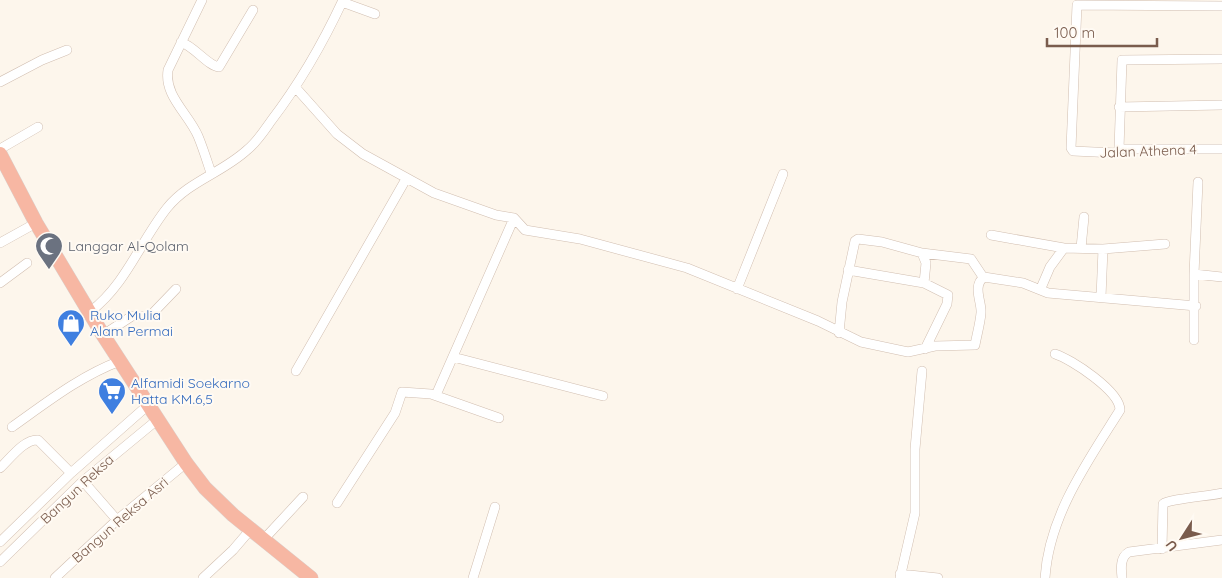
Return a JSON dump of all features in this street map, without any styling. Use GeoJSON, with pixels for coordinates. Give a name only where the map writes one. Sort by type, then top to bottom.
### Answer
{"type":"FeatureCollection","features":[{"type":"Feature","properties":{"kind":"highway"},"geometry":{"type":"LineString","coordinates":[[0,154],[36,223],[147,406],[186,463],[220,503],[265,538],[311,578]]}},
{"type":"Feature","properties":{"kind":"street"},"geometry":{"type":"LineString","coordinates":[[202,0],[168,70],[166,79],[174,98],[186,112],[198,135],[211,173]]}},
{"type":"Feature","properties":{"kind":"street"},"geometry":{"type":"LineString","coordinates":[[91,311],[120,283],[168,207],[186,189],[248,150],[296,88],[342,1],[374,14]]}},
{"type":"Feature","properties":{"kind":"street","name":"Jalan Athena 4"},"geometry":{"type":"LineString","coordinates":[[1222,6],[1080,3],[1077,5],[1071,148],[1073,151],[1116,153],[1119,149],[1222,149]]}},
{"type":"Feature","properties":{"kind":"street"},"geometry":{"type":"LineString","coordinates":[[181,42],[192,47],[214,66],[219,67],[253,10]]}},
{"type":"Feature","properties":{"kind":"street"},"geometry":{"type":"LineString","coordinates":[[0,82],[42,60],[68,50]]}},
{"type":"Feature","properties":{"kind":"street"},"geometry":{"type":"LineString","coordinates":[[1119,149],[1121,61],[1222,59]]}},
{"type":"Feature","properties":{"kind":"street"},"geometry":{"type":"LineString","coordinates":[[296,88],[349,145],[434,194],[496,215],[514,218],[525,230],[580,239],[687,268],[818,321],[839,333],[861,342],[908,352],[925,350],[935,346],[975,344],[981,312],[978,298],[983,277],[971,259],[922,253],[882,242],[858,239],[854,241],[851,251],[839,333]]}},
{"type":"Feature","properties":{"kind":"street"},"geometry":{"type":"LineString","coordinates":[[1119,107],[1222,105]]}},
{"type":"Feature","properties":{"kind":"street"},"geometry":{"type":"LineString","coordinates":[[0,148],[38,127]]}},
{"type":"Feature","properties":{"kind":"street"},"geometry":{"type":"LineString","coordinates":[[737,289],[783,174]]}},
{"type":"Feature","properties":{"kind":"street"},"geometry":{"type":"LineString","coordinates":[[296,371],[406,179]]}},
{"type":"Feature","properties":{"kind":"street"},"geometry":{"type":"LineString","coordinates":[[1194,340],[1196,306],[1194,274],[1198,182]]}},
{"type":"Feature","properties":{"kind":"street"},"geometry":{"type":"LineString","coordinates":[[1081,248],[1084,217]]}},
{"type":"Feature","properties":{"kind":"street"},"geometry":{"type":"LineString","coordinates":[[436,396],[514,218]]}},
{"type":"Feature","properties":{"kind":"street"},"geometry":{"type":"LineString","coordinates":[[0,243],[36,223]]}},
{"type":"Feature","properties":{"kind":"street"},"geometry":{"type":"LineString","coordinates":[[990,235],[1064,248],[1103,249],[1165,244]]}},
{"type":"Feature","properties":{"kind":"street"},"geometry":{"type":"LineString","coordinates":[[1041,288],[1050,267],[1064,248]]}},
{"type":"Feature","properties":{"kind":"street"},"geometry":{"type":"LineString","coordinates":[[1101,298],[1103,249]]}},
{"type":"Feature","properties":{"kind":"street"},"geometry":{"type":"LineString","coordinates":[[922,253],[926,263],[924,283]]}},
{"type":"Feature","properties":{"kind":"street"},"geometry":{"type":"LineString","coordinates":[[0,283],[27,263]]}},
{"type":"Feature","properties":{"kind":"street"},"geometry":{"type":"LineString","coordinates":[[848,270],[924,283],[943,292],[949,299],[925,350]]}},
{"type":"Feature","properties":{"kind":"street"},"geometry":{"type":"LineString","coordinates":[[1194,274],[1222,277]]}},
{"type":"Feature","properties":{"kind":"street"},"geometry":{"type":"LineString","coordinates":[[983,277],[1008,279],[1041,288],[1048,293],[1196,306]]}},
{"type":"Feature","properties":{"kind":"street"},"geometry":{"type":"LineString","coordinates":[[103,334],[132,316],[150,316],[176,289]]}},
{"type":"Feature","properties":{"kind":"street"},"geometry":{"type":"LineString","coordinates":[[1045,578],[1048,551],[1074,483],[1120,410],[1117,398],[1102,384],[1071,360],[1054,354]]}},
{"type":"Feature","properties":{"kind":"street"},"geometry":{"type":"LineString","coordinates":[[453,357],[603,396]]}},
{"type":"Feature","properties":{"kind":"street"},"geometry":{"type":"LineString","coordinates":[[12,427],[65,389],[103,367],[120,361]]}},
{"type":"Feature","properties":{"kind":"street"},"geometry":{"type":"LineString","coordinates":[[922,372],[915,449],[915,513],[900,576],[938,578]]}},
{"type":"Feature","properties":{"kind":"street"},"geometry":{"type":"LineString","coordinates":[[337,503],[395,413],[402,392],[436,396],[499,418]]}},
{"type":"Feature","properties":{"kind":"street"},"geometry":{"type":"LineString","coordinates":[[0,542],[72,473],[147,406]]}},
{"type":"Feature","properties":{"kind":"street","name":"Bangun Reksa"},"geometry":{"type":"LineString","coordinates":[[0,562],[83,481],[157,420]]}},
{"type":"Feature","properties":{"kind":"street"},"geometry":{"type":"LineString","coordinates":[[0,468],[32,439],[38,440],[72,473]]}},
{"type":"Feature","properties":{"kind":"street","name":"Bangun Reksa Asri"},"geometry":{"type":"LineString","coordinates":[[55,578],[117,520],[186,463]]}},
{"type":"Feature","properties":{"kind":"street"},"geometry":{"type":"LineString","coordinates":[[83,481],[117,520]]}},
{"type":"Feature","properties":{"kind":"street"},"geometry":{"type":"LineString","coordinates":[[1162,549],[1163,504],[1166,501],[1193,499],[1222,493]]}},
{"type":"Feature","properties":{"kind":"street"},"geometry":{"type":"LineString","coordinates":[[265,538],[302,497]]}},
{"type":"Feature","properties":{"kind":"street"},"geometry":{"type":"LineString","coordinates":[[473,578],[495,507]]}},
{"type":"Feature","properties":{"kind":"street"},"geometry":{"type":"LineString","coordinates":[[204,578],[233,550],[251,529]]}},
{"type":"Feature","properties":{"kind":"street"},"geometry":{"type":"LineString","coordinates":[[1122,578],[1120,568],[1126,554],[1222,540]]}},
{"type":"Feature","properties":{"kind":"place","name":"Langgar Al-Qolam"},"geometry":{"type":"Point","coordinates":[49,270]}},
{"type":"Feature","properties":{"kind":"place","name":"Ruko Mulia Alam Permai"},"geometry":{"type":"Point","coordinates":[71,347]}},
{"type":"Feature","properties":{"kind":"place","name":"Alfamidi Soekarno Hatta KM.6,5"},"geometry":{"type":"Point","coordinates":[112,415]}}]}
